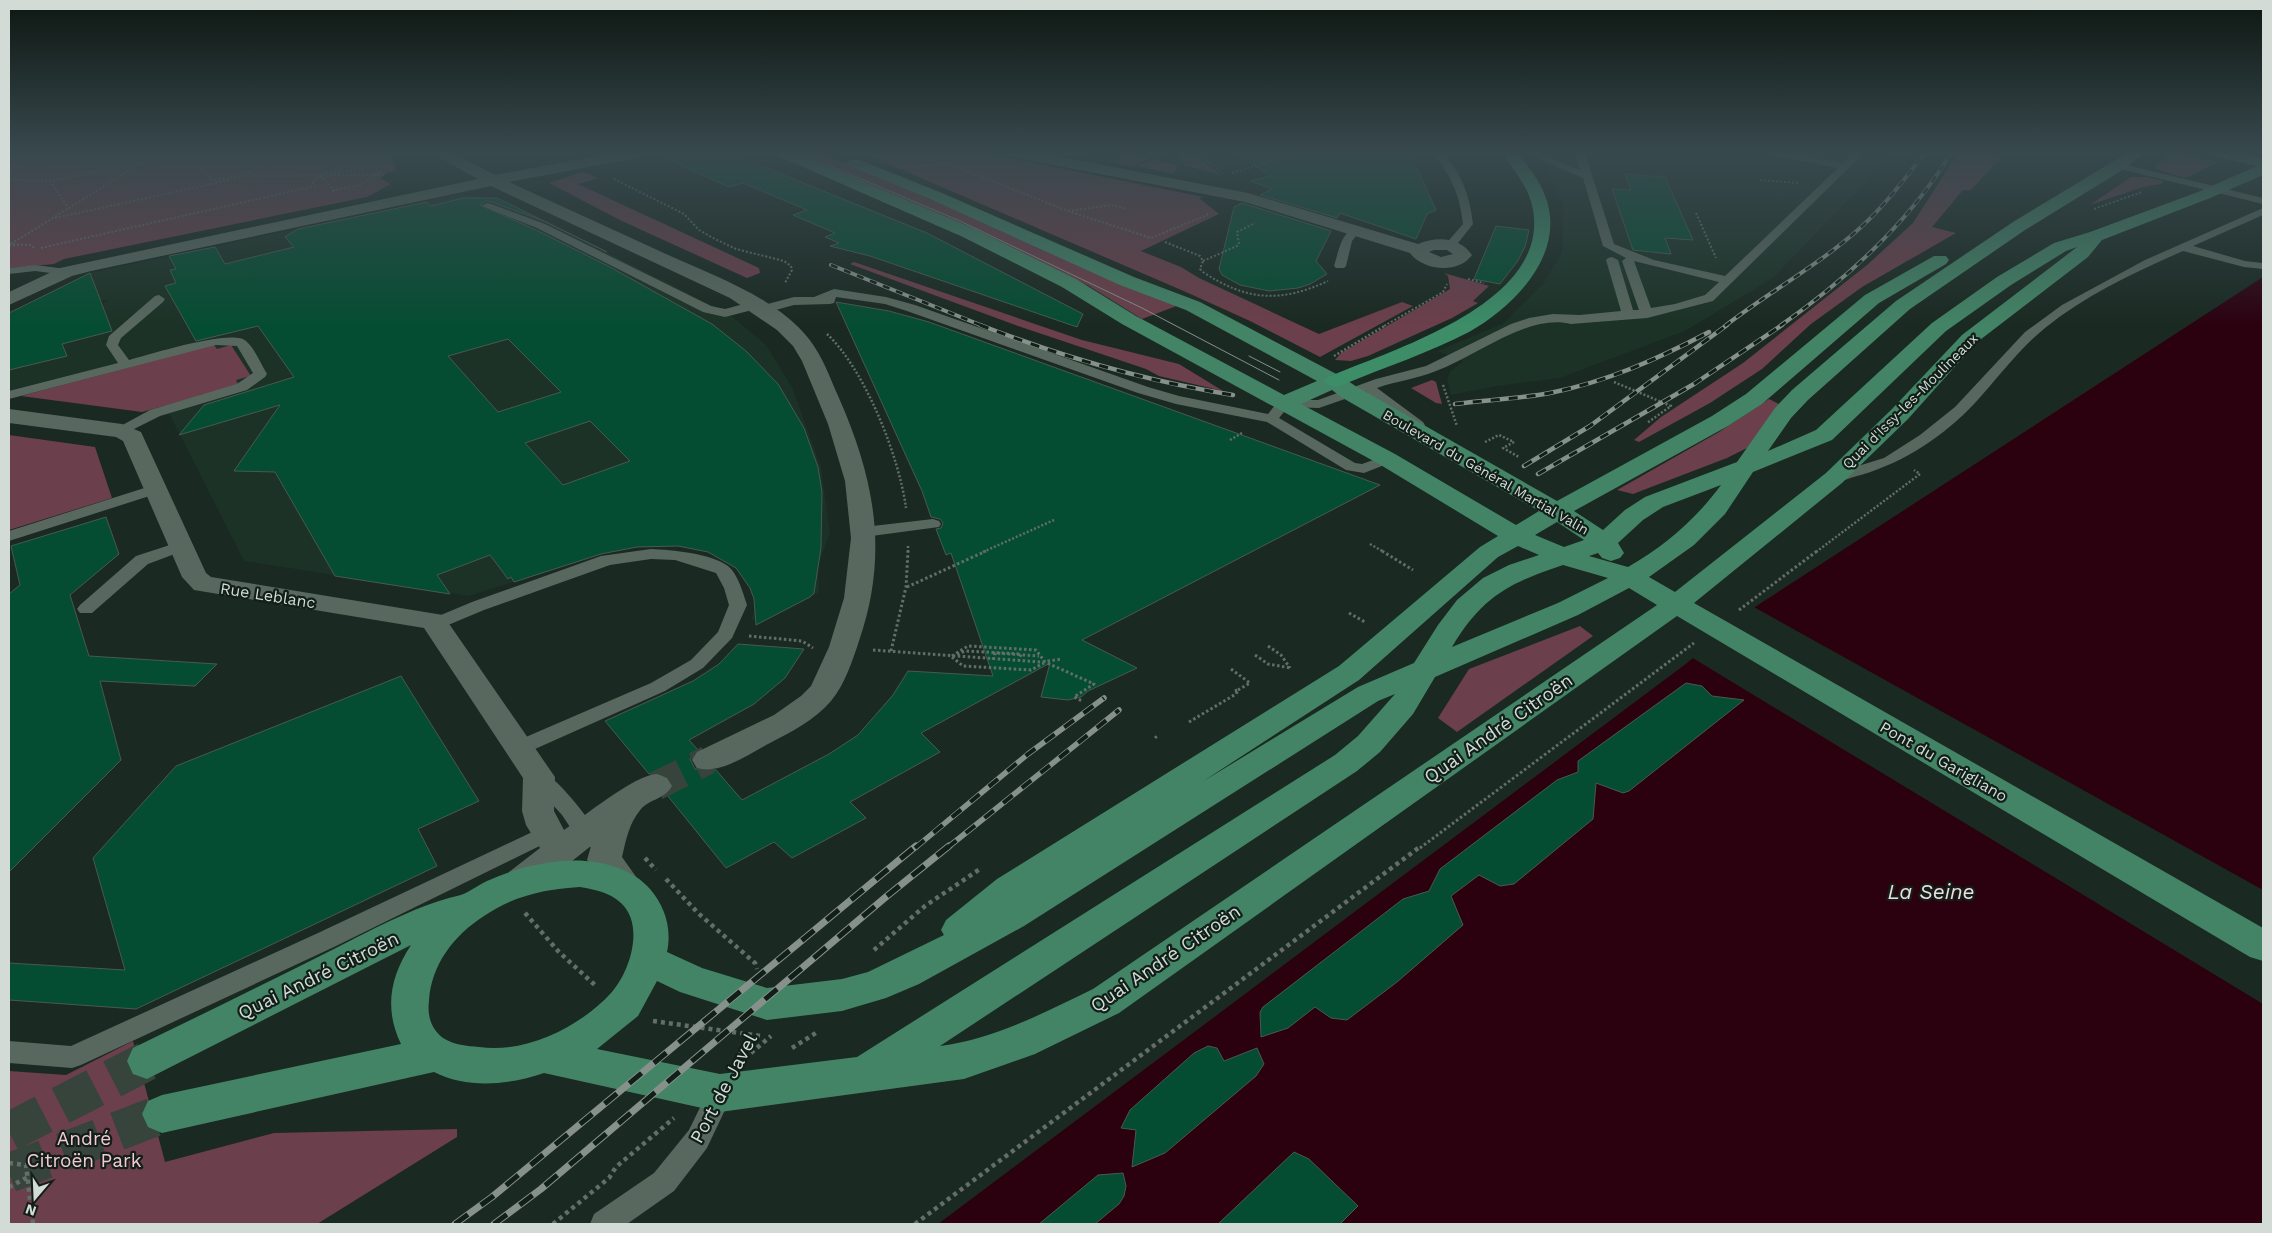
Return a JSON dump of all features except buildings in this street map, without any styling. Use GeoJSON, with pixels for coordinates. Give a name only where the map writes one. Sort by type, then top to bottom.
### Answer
{"type":"FeatureCollection","features":[{"type":"Feature","properties":{"kind":"highway"},"geometry":{"type":"LineString","coordinates":[[1350,387],[1382,360],[1461,328],[1478,318],[1512,286],[1536,254],[1542,215],[1541,211]]}},
{"type":"Feature","properties":{"kind":"main road","name":"Boulevard du Général Martial Valin"},"geometry":{"type":"LineString","coordinates":[[916,211],[968,233],[1069,283],[1278,411],[1387,459],[1517,536],[1565,556],[1626,577]]}},
{"type":"Feature","properties":{"kind":"main road","name":"Boulevard du Général Martial Valin"},"geometry":{"type":"LineString","coordinates":[[966,211],[1127,281],[1193,306],[1350,387],[1454,452],[1557,511],[1604,542],[1626,577]]}},
{"type":"Feature","properties":{"kind":"main road"},"geometry":{"type":"LineString","coordinates":[[649,960],[692,981],[768,1004],[842,995],[873,987],[906,973],[1011,916],[1368,694],[1568,609],[1626,577],[1685,540],[1716,508],[1783,413],[1800,394],[1903,305],[2045,211]]}},
{"type":"Feature","properties":{"kind":"main road","name":"Quai d'Issy-les-Moulineaux"},"geometry":{"type":"LineString","coordinates":[[1675,604],[1834,478],[1900,414],[1969,339],[2082,253],[2096,236],[2163,211]]}},
{"type":"Feature","properties":{"kind":"main road"},"geometry":{"type":"LineString","coordinates":[[906,973],[1009,889],[1348,673],[1370,657],[1478,560],[1557,511],[1720,421],[1754,399],[1872,299],[1937,262],[2019,226]]}},
{"type":"Feature","properties":{"kind":"main road"},"geometry":{"type":"LineString","coordinates":[[862,1076],[1346,763],[1375,738],[1402,707],[1432,655],[1467,606],[1492,584],[1518,571],[1604,542],[1634,515],[1654,502],[1804,445],[1824,434],[1837,424],[1939,327],[2004,281],[2060,247],[2096,236]]}},
{"type":"Feature","properties":{"kind":"main road"},"geometry":{"type":"LineString","coordinates":[[1278,411],[1350,387]]}},
{"type":"Feature","properties":{"kind":"main road","name":"Pont du Garigliano"},"geometry":{"type":"LineString","coordinates":[[1626,577],[2263,946]]}},
{"type":"Feature","properties":{"kind":"main road","name":"Quai André Citroën"},"geometry":{"type":"LineString","coordinates":[[546,1056],[720,1093],[862,1076],[964,1061],[1021,1042],[1106,1001],[1675,604]]}},
{"type":"Feature","properties":{"kind":"main road"},"geometry":{"type":"LineString","coordinates":[[580,873],[606,878],[627,888],[641,901],[650,918],[652,938],[649,960],[622,1007],[582,1038],[546,1056],[505,1066],[466,1066],[434,1054],[414,1033],[407,1005],[413,974],[430,944],[457,916],[506,888],[551,875],[580,873]]}},
{"type":"Feature","properties":{"kind":"main road","name":"Quai André Citroën"},"geometry":{"type":"LineString","coordinates":[[147,1060],[388,939],[506,888]]}},
{"type":"Feature","properties":{"kind":"main road"},"geometry":{"type":"LineString","coordinates":[[162,1114],[434,1054]]}},
{"type":"Feature","properties":{"kind":"street"},"geometry":{"type":"LineString","coordinates":[[9,299],[66,272],[351,211]]}},
{"type":"Feature","properties":{"kind":"street"},"geometry":{"type":"LineString","coordinates":[[558,211],[737,294],[759,308],[807,351],[853,457],[864,509],[863,576],[843,650],[822,691],[802,711],[708,760]]}},
{"type":"Feature","properties":{"kind":"street"},"geometry":{"type":"LineString","coordinates":[[1289,211],[1419,250],[1431,245],[1450,246]]}},
{"type":"Feature","properties":{"kind":"street"},"geometry":{"type":"LineString","coordinates":[[9,416],[122,431]]}},
{"type":"Feature","properties":{"kind":"street","name":"Rue Leblanc"},"geometry":{"type":"LineString","coordinates":[[122,431],[133,437],[195,577],[204,584],[433,621],[434,624]]}},
{"type":"Feature","properties":{"kind":"street"},"geometry":{"type":"LineString","coordinates":[[434,624],[539,777],[538,812],[564,838]]}},
{"type":"Feature","properties":{"kind":"street"},"geometry":{"type":"LineString","coordinates":[[506,888],[564,838],[643,793],[612,828],[604,860],[627,888]]}},
{"type":"Feature","properties":{"kind":"lane"},"geometry":{"type":"LineString","coordinates":[[499,211],[541,226],[707,309],[725,313],[759,308],[808,307],[827,302],[834,293],[886,301],[1176,400],[1278,411]]}},
{"type":"Feature","properties":{"kind":"lane"},"geometry":{"type":"LineString","coordinates":[[1450,246],[1468,224],[1467,211]]}},
{"type":"Feature","properties":{"kind":"lane"},"geometry":{"type":"LineString","coordinates":[[1598,211],[1609,246],[1619,252],[1728,280]]}},
{"type":"Feature","properties":{"kind":"lane"},"geometry":{"type":"LineString","coordinates":[[1350,387],[1431,369],[1508,332],[1516,325],[1560,317],[1582,319],[1647,314],[1688,306],[1709,298],[1799,211]]}},
{"type":"Feature","properties":{"kind":"lane"},"geometry":{"type":"LineString","coordinates":[[1834,478],[1894,458],[1959,412],[2008,354],[2041,326],[2084,297],[2182,247],[2262,211]]}},
{"type":"Feature","properties":{"kind":"lane"},"geometry":{"type":"LineString","coordinates":[[2248,218],[2263,222]]}},
{"type":"Feature","properties":{"kind":"lane"},"geometry":{"type":"LineString","coordinates":[[1340,266],[1347,241],[1355,231]]}},
{"type":"Feature","properties":{"kind":"lane"},"geometry":{"type":"LineString","coordinates":[[2182,247],[2244,264],[2263,266]]}},
{"type":"Feature","properties":{"kind":"lane"},"geometry":{"type":"LineString","coordinates":[[1612,260],[1628,315]]}},
{"type":"Feature","properties":{"kind":"lane"},"geometry":{"type":"LineString","coordinates":[[1628,262],[1647,314]]}},
{"type":"Feature","properties":{"kind":"lane"},"geometry":{"type":"LineString","coordinates":[[9,271],[35,268],[66,272]]}},
{"type":"Feature","properties":{"kind":"lane"},"geometry":{"type":"LineString","coordinates":[[126,365],[112,345],[115,336],[159,299]]}},
{"type":"Feature","properties":{"kind":"lane"},"geometry":{"type":"LineString","coordinates":[[1508,332],[1573,326],[1582,319]]}},
{"type":"Feature","properties":{"kind":"lane"},"geometry":{"type":"LineString","coordinates":[[9,395],[216,341],[241,342],[260,374],[242,387],[155,413],[122,431]]}},
{"type":"Feature","properties":{"kind":"lane"},"geometry":{"type":"LineString","coordinates":[[1382,360],[1408,375]]}},
{"type":"Feature","properties":{"kind":"lane"},"geometry":{"type":"LineString","coordinates":[[9,536],[157,489]]}},
{"type":"Feature","properties":{"kind":"lane"},"geometry":{"type":"LineString","coordinates":[[864,532],[933,524]]}},
{"type":"Feature","properties":{"kind":"lane"},"geometry":{"type":"LineString","coordinates":[[86,609],[142,560],[182,546]]}},
{"type":"Feature","properties":{"kind":"lane"},"geometry":{"type":"LineString","coordinates":[[434,624],[487,602],[607,560],[651,554],[675,555],[700,561],[722,570],[733,588],[738,605],[726,634],[697,664],[658,687],[519,748]]}},
{"type":"Feature","properties":{"kind":"lane"},"geometry":{"type":"LineString","coordinates":[[9,1052],[72,1056],[326,940],[564,838],[604,860]]}},
{"type":"Feature","properties":{"kind":"lane","name":"Port de Javel"},"geometry":{"type":"LineString","coordinates":[[604,1224],[664,1182],[698,1139],[720,1093]]}},
{"type":"Feature","properties":{"kind":"path"},"geometry":{"type":"LineString","coordinates":[[9,245],[67,211]]}},
{"type":"Feature","properties":{"kind":"path"},"geometry":{"type":"LineString","coordinates":[[55,218],[89,211]]}},
{"type":"Feature","properties":{"kind":"path"},"geometry":{"type":"LineString","coordinates":[[9,245],[31,245],[34,250],[207,211]]}},
{"type":"Feature","properties":{"kind":"path"},"geometry":{"type":"LineString","coordinates":[[677,211],[684,214],[699,230],[715,239],[736,249],[784,262],[791,266],[790,274],[782,286],[759,308]]}},
{"type":"Feature","properties":{"kind":"path"},"geometry":{"type":"LineString","coordinates":[[1068,211],[1152,238],[1207,215],[1208,212],[1206,211]]}},
{"type":"Feature","properties":{"kind":"path"},"geometry":{"type":"LineString","coordinates":[[1696,213],[1717,261]]}},
{"type":"Feature","properties":{"kind":"path"},"geometry":{"type":"LineString","coordinates":[[1258,222],[1237,232],[1239,244],[1203,261],[1200,269],[1227,288],[1241,293],[1272,298],[1286,296],[1319,286],[1334,278],[1340,266]]}},
{"type":"Feature","properties":{"kind":"path"},"geometry":{"type":"LineString","coordinates":[[1165,242],[1200,256],[1203,261]]}},
{"type":"Feature","properties":{"kind":"path"},"geometry":{"type":"LineString","coordinates":[[1332,357],[1443,292]]}},
{"type":"Feature","properties":{"kind":"path"},"geometry":{"type":"LineString","coordinates":[[1614,382],[1671,406],[1648,423]]}},
{"type":"Feature","properties":{"kind":"path"},"geometry":{"type":"LineString","coordinates":[[1442,384],[1451,410]]}},
{"type":"Feature","properties":{"kind":"path"},"geometry":{"type":"LineString","coordinates":[[1490,449],[1482,444],[1498,434],[1514,442],[1503,448],[1519,457]]}},
{"type":"Feature","properties":{"kind":"path"},"geometry":{"type":"LineString","coordinates":[[1737,611],[1920,474],[1909,467]]}},
{"type":"Feature","properties":{"kind":"path"},"geometry":{"type":"LineString","coordinates":[[906,587],[1054,520]]}},
{"type":"Feature","properties":{"kind":"path"},"geometry":{"type":"LineString","coordinates":[[1370,544],[1413,570]]}},
{"type":"Feature","properties":{"kind":"path"},"geometry":{"type":"LineString","coordinates":[[1349,613],[1365,622]]}},
{"type":"Feature","properties":{"kind":"path"},"geometry":{"type":"LineString","coordinates":[[726,634],[802,641],[819,650]]}},
{"type":"Feature","properties":{"kind":"path"},"geometry":{"type":"LineString","coordinates":[[915,1224],[1697,641]]}},
{"type":"Feature","properties":{"kind":"path"},"geometry":{"type":"LineString","coordinates":[[952,656],[968,646],[1036,650],[1045,662],[1094,684],[1074,697],[1082,701]]}},
{"type":"Feature","properties":{"kind":"path"},"geometry":{"type":"LineString","coordinates":[[1255,654],[1268,664],[1291,668],[1281,655],[1268,646]]}},
{"type":"Feature","properties":{"kind":"path"},"geometry":{"type":"LineString","coordinates":[[872,650],[1041,662],[1062,659]]}},
{"type":"Feature","properties":{"kind":"path"},"geometry":{"type":"LineString","coordinates":[[952,656],[966,651],[1021,654],[1018,662],[993,660],[995,653],[1004,654],[1014,654],[1023,655],[1042,656]]}},
{"type":"Feature","properties":{"kind":"path"},"geometry":{"type":"LineString","coordinates":[[952,656],[963,666],[1030,670],[1045,662]]}},
{"type":"Feature","properties":{"kind":"path"},"geometry":{"type":"LineString","coordinates":[[1189,722],[1236,694],[1238,690],[1250,683],[1231,669]]}},
{"type":"Feature","properties":{"kind":"path"},"geometry":{"type":"LineString","coordinates":[[1233,690],[1238,690]]}},
{"type":"Feature","properties":{"kind":"path"},"geometry":{"type":"LineString","coordinates":[[639,852],[698,913],[755,963],[768,1004]]}},
{"type":"Feature","properties":{"kind":"path"},"geometry":{"type":"LineString","coordinates":[[925,906],[981,869]]}},
{"type":"Feature","properties":{"kind":"path"},"geometry":{"type":"LineString","coordinates":[[526,916],[559,952],[596,987]]}},
{"type":"Feature","properties":{"kind":"path","name":"Port de Javel"},"geometry":{"type":"LineString","coordinates":[[720,1093],[768,1004]]}},
{"type":"Feature","properties":{"kind":"path"},"geometry":{"type":"LineString","coordinates":[[658,1023],[750,1036]]}},
{"type":"Feature","properties":{"kind":"path"},"geometry":{"type":"LineString","coordinates":[[9,1163],[26,1165],[32,1224]]}},
{"type":"Feature","properties":{"kind":"path"},"geometry":{"type":"LineString","coordinates":[[553,1224],[609,1178],[616,1167]]}},
{"type":"Feature","properties":{"kind":"path"},"geometry":{"type":"LineString","coordinates":[[9,1187],[28,1177]]}},
{"type":"Feature","properties":{"kind":"shaded area"},"geometry":{"type":"Polygon","coordinates":[[[383,211],[525,211],[729,314],[766,345],[792,387],[821,467],[830,533],[818,565],[819,593],[784,610],[784,607],[751,621],[755,608],[754,599],[750,588],[736,568],[708,552],[678,546],[637,547],[609,552],[469,596],[244,561],[170,415],[9,394],[9,370],[66,356],[55,328],[109,300],[100,301],[90,273],[383,211]]]}},
{"type":"Feature","properties":{"kind":"shaded area"},"geometry":{"type":"Polygon","coordinates":[[[1564,211],[1838,211],[1773,278],[1685,331],[1560,378],[1497,386],[1451,395],[1447,379],[1450,372],[1463,361],[1437,351],[1504,323],[1543,284],[1562,252],[1564,211]]]}},
{"type":"Feature","properties":{"kind":"green space"},"geometry":{"type":"Polygon","coordinates":[[[9,211],[301,211],[64,259],[54,264],[9,268],[9,211]]]}},
{"type":"Feature","properties":{"kind":"green space"},"geometry":{"type":"Polygon","coordinates":[[[602,211],[635,211],[759,268],[760,273],[747,278],[602,211]]]}},
{"type":"Feature","properties":{"kind":"green space"},"geometry":{"type":"Polygon","coordinates":[[[926,211],[957,211],[1179,305],[1142,319],[1089,286],[1016,250],[926,211]]]}},
{"type":"Feature","properties":{"kind":"green space"},"geometry":{"type":"Polygon","coordinates":[[[997,211],[1215,211],[1219,214],[1141,251],[1181,267],[1199,278],[1319,334],[1402,302],[1413,306],[1320,357],[1250,321],[997,211]]]}},
{"type":"Feature","properties":{"kind":"green space"},"geometry":{"type":"Polygon","coordinates":[[[1921,211],[1946,211],[1932,227],[1956,233],[1862,287],[1811,324],[1762,369],[1710,403],[1639,442],[1634,440],[1661,417],[1743,363],[1867,265],[1913,223],[1921,211]]]}},
{"type":"Feature","properties":{"kind":"green space"},"geometry":{"type":"Polygon","coordinates":[[[854,262],[1082,340],[1179,364],[1223,391],[1159,376],[1146,369],[1021,327],[850,264],[854,262]]]}},
{"type":"Feature","properties":{"kind":"green space"},"geometry":{"type":"Polygon","coordinates":[[[1444,273],[1489,286],[1473,301],[1478,303],[1452,318],[1368,356],[1351,361],[1335,360],[1341,353],[1450,289],[1448,276],[1444,273]]]}},
{"type":"Feature","properties":{"kind":"green space"},"geometry":{"type":"Polygon","coordinates":[[[214,345],[217,349],[231,345],[251,376],[236,380],[239,385],[142,412],[21,396],[214,345]]]}},
{"type":"Feature","properties":{"kind":"green space"},"geometry":{"type":"Polygon","coordinates":[[[1432,380],[1436,382],[1442,404],[1436,403],[1411,388],[1432,380]]]}},
{"type":"Feature","properties":{"kind":"green space"},"geometry":{"type":"Polygon","coordinates":[[[1769,399],[1781,405],[1747,448],[1727,458],[1633,494],[1617,490],[1719,432],[1769,399]]]}},
{"type":"Feature","properties":{"kind":"green space"},"geometry":{"type":"Polygon","coordinates":[[[9,435],[95,447],[112,498],[9,530],[9,435]]]}},
{"type":"Feature","properties":{"kind":"green space"},"geometry":{"type":"Polygon","coordinates":[[[1580,626],[1593,636],[1457,732],[1438,718],[1469,669],[1580,626]]]}},
{"type":"Feature","properties":{"kind":"green space","name":"André Citroën Park"},"geometry":{"type":"Polygon","coordinates":[[[133,1041],[165,1162],[274,1133],[457,1129],[457,1137],[317,1224],[9,1224],[9,1071],[66,1075],[133,1041]]]}},
{"type":"Feature","properties":{"kind":"water","name":"La Seine"},"geometry":{"type":"Polygon","coordinates":[[[2263,277],[2263,1224],[938,1224],[1687,663],[1755,607],[2263,277]]]}},
{"type":"Feature","properties":{"kind":"pier"},"geometry":{"type":"Polygon","coordinates":[[[1752,606],[2263,890],[2263,1004],[1691,657],[1752,606]]]}},
{"type":"Feature","properties":{"kind":"tunnel"},"geometry":{"type":"LineString","coordinates":[[656,786],[708,760]]}},
{"type":"Feature","properties":{"kind":"tunnel"},"geometry":{"type":"LineString","coordinates":[[9,1132],[147,1061]]}},
{"type":"Feature","properties":{"kind":"tunnel"},"geometry":{"type":"LineString","coordinates":[[9,1173],[162,1114]]}},
{"type":"Feature","properties":{"kind":"tram line"},"geometry":{"type":"LineString","coordinates":[[935,211],[1142,308],[1279,380]]}},
{"type":"Feature","properties":{"kind":"tram line"},"geometry":{"type":"LineString","coordinates":[[1249,356],[1280,372]]}},
{"type":"Feature","properties":{"kind":"railway"},"geometry":{"type":"LineString","coordinates":[[1725,326],[1828,254],[1860,228],[1877,211]]}},
{"type":"Feature","properties":{"kind":"railway"},"geometry":{"type":"LineString","coordinates":[[1780,326],[1852,269],[1875,248],[1909,211]]}},
{"type":"Feature","properties":{"kind":"railway"},"geometry":{"type":"LineString","coordinates":[[831,265],[983,326]]}},
{"type":"Feature","properties":{"kind":"railway"},"geometry":{"type":"LineString","coordinates":[[980,325],[1104,367],[1168,383],[1233,395]]}},
{"type":"Feature","properties":{"kind":"railway"},"geometry":{"type":"LineString","coordinates":[[1524,466],[1590,426],[1727,325]]}},
{"type":"Feature","properties":{"kind":"railway"},"geometry":{"type":"LineString","coordinates":[[1538,474],[1694,384],[1782,325]]}},
{"type":"Feature","properties":{"kind":"railway"},"geometry":{"type":"LineString","coordinates":[[1455,404],[1538,395],[1591,383],[1651,360],[1709,332]]}},
{"type":"Feature","properties":{"kind":"railway"},"geometry":{"type":"LineString","coordinates":[[915,848],[1028,754],[1104,698]]}},
{"type":"Feature","properties":{"kind":"railway"},"geometry":{"type":"LineString","coordinates":[[947,848],[1119,710]]}},
{"type":"Feature","properties":{"kind":"railway"},"geometry":{"type":"LineString","coordinates":[[455,1224],[492,1197],[916,846]]}},
{"type":"Feature","properties":{"kind":"railway"},"geometry":{"type":"LineString","coordinates":[[494,1224],[541,1189],[887,896],[949,846]]}}]}
